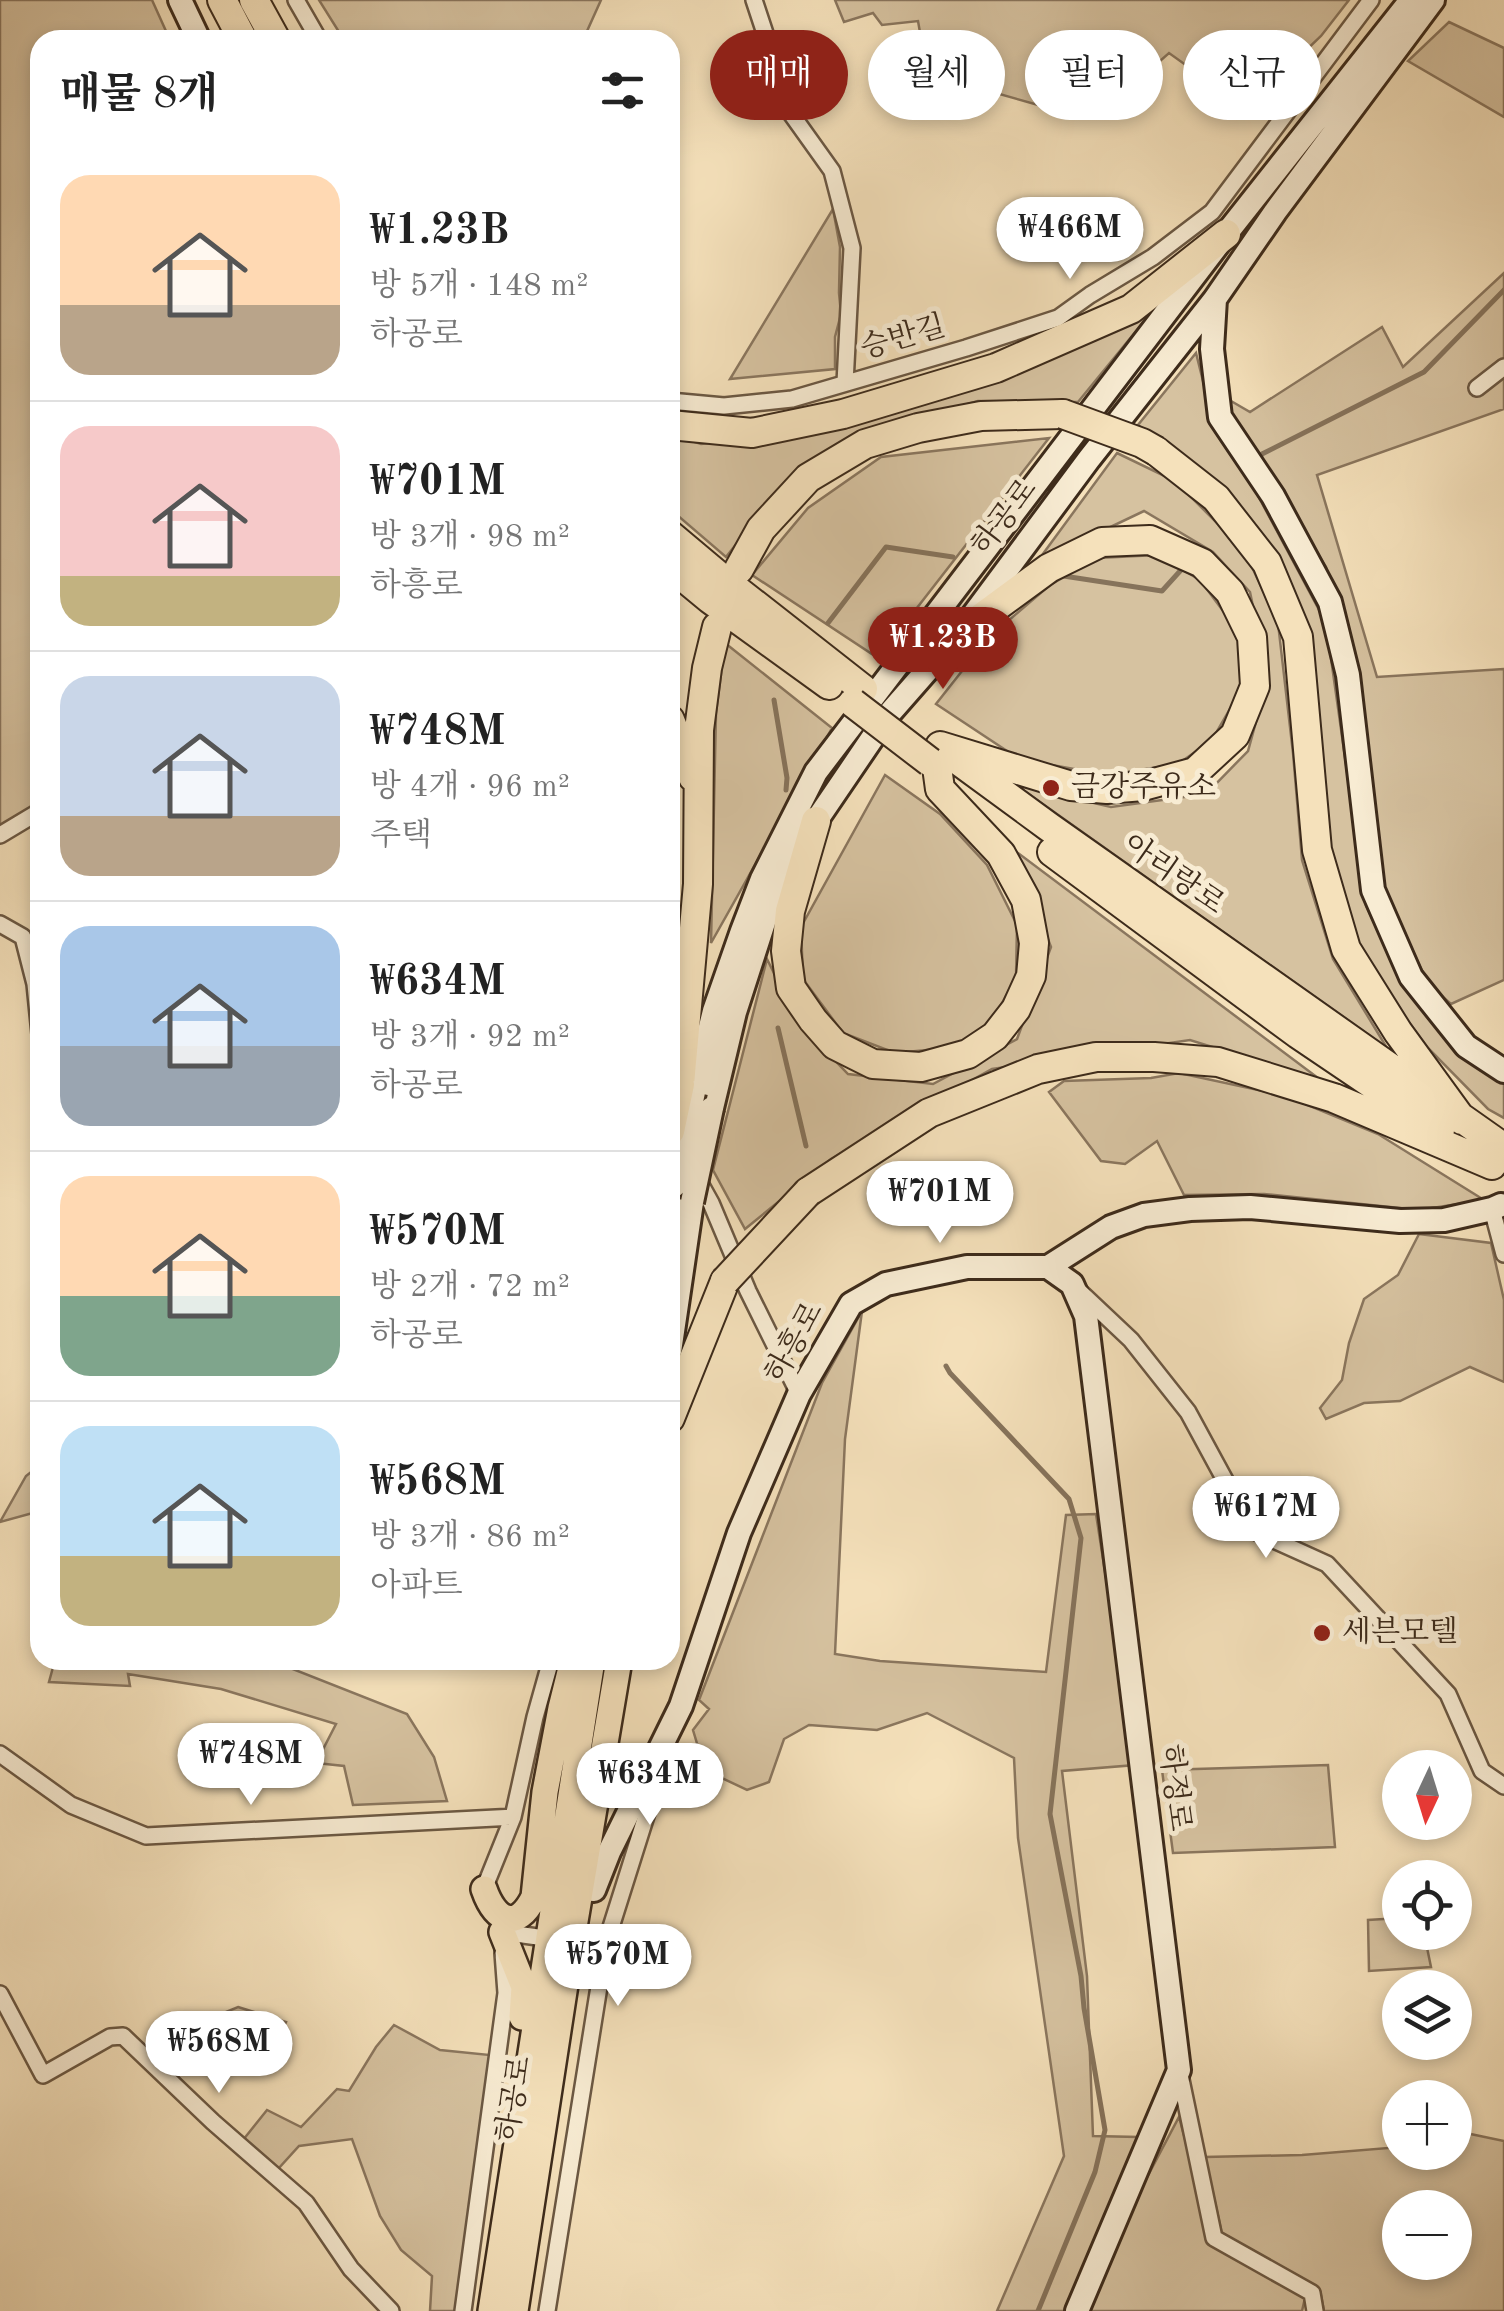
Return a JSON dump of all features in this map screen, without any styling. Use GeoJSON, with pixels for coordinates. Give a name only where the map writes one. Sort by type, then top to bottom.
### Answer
{"type":"FeatureCollection","features":[{"type":"Feature","properties":{"kind":"highway"},"geometry":{"type":"LineString","coordinates":[[222,0],[238,30]]}},
{"type":"Feature","properties":{"kind":"highway"},"geometry":{"type":"LineString","coordinates":[[254,0],[270,30]]}},
{"type":"Feature","properties":{"kind":"highway"},"geometry":{"type":"LineString","coordinates":[[680,426],[752,432],[842,414],[996,368],[1131,308],[1226,234]]}},
{"type":"Feature","properties":{"kind":"highway"},"geometry":{"type":"LineString","coordinates":[[739,569],[760,529],[808,478],[865,444],[918,428],[981,416],[1063,414],[1156,451],[1216,498],[1267,563],[1298,637],[1317,850],[1346,950],[1398,1032],[1462,1120]]}},
{"type":"Feature","properties":{"kind":"highway"},"geometry":{"type":"LineString","coordinates":[[816,821],[790,911],[786,951],[790,988],[835,1045],[873,1064],[921,1067],[968,1054],[995,1036],[1016,1008],[1030,976],[1034,943],[1026,900],[1000,854],[940,789],[933,753],[1071,786],[1143,786],[1195,772],[1235,735],[1255,686],[1252,637],[1230,592],[1202,563],[1150,540],[1102,542],[1049,568],[959,634]]}},
{"type":"Feature","properties":{"kind":"highway","name":"아리랑로"},"geometry":{"type":"LineString","coordinates":[[680,543],[858,696],[1298,1034],[1500,1162]]}},
{"type":"Feature","properties":{"kind":"highway","name":"아리랑로"},"geometry":{"type":"LineString","coordinates":[[680,574],[858,696]]}},
{"type":"Feature","properties":{"kind":"highway"},"geometry":{"type":"LineString","coordinates":[[680,1105],[687,1088],[698,884],[699,730],[717,627]]}},
{"type":"Feature","properties":{"kind":"highway"},"geometry":{"type":"LineString","coordinates":[[680,746],[698,793]]}},
{"type":"Feature","properties":{"kind":"highway","name":"아리랑로"},"geometry":{"type":"LineString","coordinates":[[933,753],[1049,827],[1462,1120],[1500,1162]]}},
{"type":"Feature","properties":{"kind":"highway"},"geometry":{"type":"LineString","coordinates":[[680,1393],[725,1280],[808,1192],[928,1112],[1038,1069],[1096,1057],[1218,1062],[1334,1098],[1500,1162]]}},
{"type":"Feature","properties":{"kind":"main road"},"geometry":{"type":"LineString","coordinates":[[484,1889],[490,1907],[501,1916],[514,1918],[527,1912],[534,1897],[545,1792],[570,1670]]}},
{"type":"Feature","properties":{"kind":"main road","name":"하공로"},"geometry":{"type":"LineString","coordinates":[[514,2311],[591,1670]]}},
{"type":"Feature","properties":{"kind":"main road","name":"하공로"},"geometry":{"type":"LineString","coordinates":[[491,2311],[514,2159],[560,1939],[581,1889],[617,1670]]}},
{"type":"Feature","properties":{"kind":"main road"},"geometry":{"type":"LineString","coordinates":[[502,1932],[524,1988],[514,2159]]}},
{"type":"Feature","properties":{"kind":"street"},"geometry":{"type":"LineString","coordinates":[[180,0],[194,30]]}},
{"type":"Feature","properties":{"kind":"street"},"geometry":{"type":"LineString","coordinates":[[296,0],[313,30]]}},
{"type":"Feature","properties":{"kind":"street"},"geometry":{"type":"LineString","coordinates":[[754,0],[792,115],[832,171],[852,248],[845,383]]}},
{"type":"Feature","properties":{"kind":"street","name":"승반길"},"geometry":{"type":"LineString","coordinates":[[680,402],[724,406],[792,399],[1058,318],[1152,257],[1212,212],[1371,0]]}},
{"type":"Feature","properties":{"kind":"street","name":"하공로"},"geometry":{"type":"LineString","coordinates":[[680,1184],[687,1088],[762,879],[816,772],[1226,234],[1410,0]]}},
{"type":"Feature","properties":{"kind":"street","name":"하공로"},"geometry":{"type":"LineString","coordinates":[[680,1195],[712,1108],[735,1012],[765,919],[816,821],[888,714],[959,634],[1215,299],[1275,212],[1434,0]]}},
{"type":"Feature","properties":{"kind":"street"},"geometry":{"type":"LineString","coordinates":[[1215,299],[1212,349],[1220,417],[1273,496],[1330,602],[1348,675],[1373,890],[1412,976],[1466,1046],[1504,1071]]}},
{"type":"Feature","properties":{"kind":"street"},"geometry":{"type":"LineString","coordinates":[[1477,388],[1504,366]]}},
{"type":"Feature","properties":{"kind":"street"},"geometry":{"type":"LineString","coordinates":[[0,836],[30,817]]}},
{"type":"Feature","properties":{"kind":"street"},"geometry":{"type":"LineString","coordinates":[[0,924],[23,937],[30,964]]}},
{"type":"Feature","properties":{"kind":"street"},"geometry":{"type":"LineString","coordinates":[[680,1148],[711,1202],[748,1291],[799,1394]]}},
{"type":"Feature","properties":{"kind":"street"},"geometry":{"type":"LineString","coordinates":[[1504,1254],[1496,1207],[1444,1220],[1400,1221],[1250,1206],[1144,1215],[1112,1227],[1048,1267],[1132,1340],[1188,1412],[1252,1530],[1328,1564],[1448,1694],[1482,1771],[1504,1786]]}},
{"type":"Feature","properties":{"kind":"street","name":"하흥로"},"geometry":{"type":"LineString","coordinates":[[581,1889],[594,1890],[608,1852],[681,1706],[739,1533],[799,1394],[851,1304],[886,1284],[968,1267],[1048,1267]]}},
{"type":"Feature","properties":{"kind":"street","name":"하정로"},"geometry":{"type":"LineString","coordinates":[[1072,1284],[1086,1316],[1179,2070]]}},
{"type":"Feature","properties":{"kind":"street"},"geometry":{"type":"LineString","coordinates":[[463,2311],[506,1994],[502,1932],[486,1914],[484,1889],[513,1817],[548,1670]]}},
{"type":"Feature","properties":{"kind":"street"},"geometry":{"type":"LineString","coordinates":[[547,2311],[606,1944],[681,1706]]}},
{"type":"Feature","properties":{"kind":"street"},"geometry":{"type":"LineString","coordinates":[[1,1756],[71,1805],[146,1836],[513,1817]]}},
{"type":"Feature","properties":{"kind":"street"},"geometry":{"type":"LineString","coordinates":[[502,1932],[560,1939]]}},
{"type":"Feature","properties":{"kind":"street"},"geometry":{"type":"LineString","coordinates":[[0,1994],[43,2075],[110,2037],[122,2036],[306,2203],[352,2269],[391,2311]]}},
{"type":"Feature","properties":{"kind":"street"},"geometry":{"type":"LineString","coordinates":[[1076,2311],[1179,2070]]}},
{"type":"Feature","properties":{"kind":"street"},"geometry":{"type":"LineString","coordinates":[[1179,2070],[1214,2238],[1312,2293],[1315,2311]]}},
{"type":"Feature","properties":{"kind":"shaded area"},"geometry":{"type":"Polygon","coordinates":[[[0,0],[152,0],[166,30],[30,30],[30,808],[0,826],[0,0]]]}},
{"type":"Feature","properties":{"kind":"shaded area"},"geometry":{"type":"Polygon","coordinates":[[[319,0],[601,0],[588,30],[338,30],[319,0]]]}},
{"type":"Feature","properties":{"kind":"shaded area"},"geometry":{"type":"Polygon","coordinates":[[[835,0],[1349,0],[1321,36],[1321,30],[1183,30],[1183,63],[1169,53],[1163,58],[1163,30],[1025,30],[1025,101],[1005,96],[1005,30],[920,30],[918,21],[882,25],[873,13],[844,22],[835,0]]]}},
{"type":"Feature","properties":{"kind":"shaded area"},"geometry":{"type":"Polygon","coordinates":[[[1449,22],[1504,48],[1504,117],[1408,61],[1449,22]]]}},
{"type":"Feature","properties":{"kind":"shaded area"},"geometry":{"type":"Polygon","coordinates":[[[833,209],[840,247],[841,314],[835,337],[835,369],[730,379],[833,209]]]}},
{"type":"Feature","properties":{"kind":"shaded area"},"geometry":{"type":"Polygon","coordinates":[[[1504,273],[1504,409],[1317,475],[1377,677],[1504,669],[1504,980],[1451,1004],[1429,985],[1383,889],[1359,678],[1326,567],[1230,416],[1231,401],[1250,412],[1382,327],[1403,367],[1504,273]]]}},
{"type":"Feature","properties":{"kind":"shaded area"},"geometry":{"type":"Polygon","coordinates":[[[1168,292],[1078,402],[978,401],[849,438],[778,491],[726,557],[680,518],[680,437],[701,444],[813,432],[1041,363],[1168,292]]]}},
{"type":"Feature","properties":{"kind":"shaded area"},"geometry":{"type":"Polygon","coordinates":[[[1196,353],[1216,433],[1256,492],[1326,623],[1366,906],[1401,979],[1464,1056],[1504,1083],[1504,1118],[1488,1109],[1428,1048],[1367,966],[1338,892],[1300,616],[1257,527],[1210,476],[1138,425],[1196,353]]]}},
{"type":"Feature","properties":{"kind":"shaded area"},"geometry":{"type":"Polygon","coordinates":[[[1049,438],[878,658],[752,575],[808,508],[881,457],[1049,438]]]}},
{"type":"Feature","properties":{"kind":"shaded area"},"geometry":{"type":"Polygon","coordinates":[[[1117,453],[1175,481],[1244,550],[1278,623],[1302,860],[1333,959],[1387,1048],[1016,785],[1111,807],[1206,794],[1248,751],[1268,678],[1250,592],[1213,552],[1144,511],[1037,562],[1117,453]]]}},
{"type":"Feature","properties":{"kind":"shaded area"},"geometry":{"type":"Polygon","coordinates":[[[1157,555],[1200,580],[1238,631],[1241,690],[1212,740],[1178,764],[1107,775],[1019,759],[936,704],[988,638],[1050,585],[1098,558],[1157,555]]]}},
{"type":"Feature","properties":{"kind":"shaded area"},"geometry":{"type":"Polygon","coordinates":[[[725,643],[832,728],[711,943],[716,713],[725,643]]]}},
{"type":"Feature","properties":{"kind":"shaded area"},"geometry":{"type":"Polygon","coordinates":[[[885,775],[940,814],[987,865],[1017,925],[1016,977],[991,1024],[959,1047],[895,1053],[843,1033],[803,979],[801,927],[885,775]]]}},
{"type":"Feature","properties":{"kind":"shaded area"},"geometry":{"type":"Polygon","coordinates":[[[1014,850],[1322,1081],[1190,1040],[992,1069],[831,1159],[745,1229],[713,1170],[767,959],[798,1022],[848,1074],[933,1084],[1017,1039],[1051,947],[1014,850]]]}},
{"type":"Feature","properties":{"kind":"shaded area"},"geometry":{"type":"Polygon","coordinates":[[[1179,1073],[1286,1096],[1378,1134],[1484,1200],[1419,1210],[1264,1194],[1184,1195],[1157,1141],[1125,1164],[1101,1161],[1049,1092],[1064,1081],[1151,1078],[1179,1073]]]}},
{"type":"Feature","properties":{"kind":"shaded area"},"geometry":{"type":"Polygon","coordinates":[[[1419,1234],[1491,1243],[1504,1300],[1504,1382],[1470,1367],[1400,1401],[1364,1403],[1326,1419],[1320,1408],[1342,1380],[1364,1299],[1398,1275],[1419,1234]]]}},
{"type":"Feature","properties":{"kind":"shaded area"},"geometry":{"type":"Polygon","coordinates":[[[862,1311],[845,1439],[835,1654],[880,1661],[1046,1672],[1066,1515],[1096,1514],[1135,1765],[1062,1771],[1087,1976],[1093,2136],[1138,2137],[1068,2311],[997,2311],[1064,2156],[1018,1838],[1014,1758],[927,1713],[877,1730],[809,1725],[784,1739],[769,1782],[747,1790],[705,1770],[693,1730],[709,1709],[699,1700],[822,1383],[862,1311]]]}},
{"type":"Feature","properties":{"kind":"shaded area"},"geometry":{"type":"Polygon","coordinates":[[[30,1473],[30,1514],[0,1522],[30,1473]]]}},
{"type":"Feature","properties":{"kind":"shaded area"},"geometry":{"type":"Polygon","coordinates":[[[52,1670],[295,1670],[407,1714],[434,1757],[447,1801],[353,1805],[344,1766],[316,1763],[336,1724],[221,1689],[128,1674],[130,1686],[49,1682],[52,1670]]]}},
{"type":"Feature","properties":{"kind":"shaded area"},"geometry":{"type":"Polygon","coordinates":[[[1328,1765],[1335,1847],[1173,1853],[1162,1770],[1328,1765]]]}},
{"type":"Feature","properties":{"kind":"shaded area"},"geometry":{"type":"Polygon","coordinates":[[[1382,1919],[1382,1950],[1428,1950],[1431,1967],[1369,1971],[1368,1920],[1382,1919]]]}},
{"type":"Feature","properties":{"kind":"shaded area"},"geometry":{"type":"Polygon","coordinates":[[[238,2007],[286,2022],[266,2067],[212,2042],[211,2018],[238,2007]]]}},
{"type":"Feature","properties":{"kind":"shaded area"},"geometry":{"type":"Polygon","coordinates":[[[394,2025],[440,2050],[490,2055],[456,2311],[430,2311],[432,2276],[401,2250],[380,2216],[352,2139],[299,2146],[278,2169],[243,2140],[267,2110],[301,2127],[337,2089],[349,2091],[394,2025]]]}},
{"type":"Feature","properties":{"kind":"shaded area"},"geometry":{"type":"Polygon","coordinates":[[[1179,2117],[1213,2242],[1305,2298],[1302,2311],[1090,2311],[1125,2219],[1179,2117]]]}},
{"type":"Feature","properties":{"kind":"shaded area"},"geometry":{"type":"Polygon","coordinates":[[[1472,2134],[1504,2141],[1504,2311],[1324,2311],[1320,2290],[1222,2234],[1205,2157],[1382,2148],[1382,2170],[1472,2170],[1472,2134]]]}},
{"type":"Feature","properties":{"kind":"waterway"},"geometry":{"type":"LineString","coordinates":[[1259,459],[1262,454],[1424,372],[1504,290]]}},
{"type":"Feature","properties":{"kind":"waterway"},"geometry":{"type":"LineString","coordinates":[[828,623],[886,547],[953,557]]}},
{"type":"Feature","properties":{"kind":"waterway"},"geometry":{"type":"LineString","coordinates":[[1057,575],[1162,591],[1181,570]]}},
{"type":"Feature","properties":{"kind":"waterway"},"geometry":{"type":"LineString","coordinates":[[774,700],[786,790]]}},
{"type":"Feature","properties":{"kind":"waterway"},"geometry":{"type":"LineString","coordinates":[[778,1028],[806,1146]]}},
{"type":"Feature","properties":{"kind":"waterway"},"geometry":{"type":"LineString","coordinates":[[946,1366],[1069,1499],[1081,1538],[1050,1814],[1105,2130],[1095,2172],[1038,2311]]}},
{"type":"Feature","properties":{"kind":"place","name":"금강주유소"},"geometry":{"type":"Point","coordinates":[1051,788]}},
{"type":"Feature","properties":{"kind":"place","name":"세븐모텔"},"geometry":{"type":"Point","coordinates":[1322,1633]}}]}
